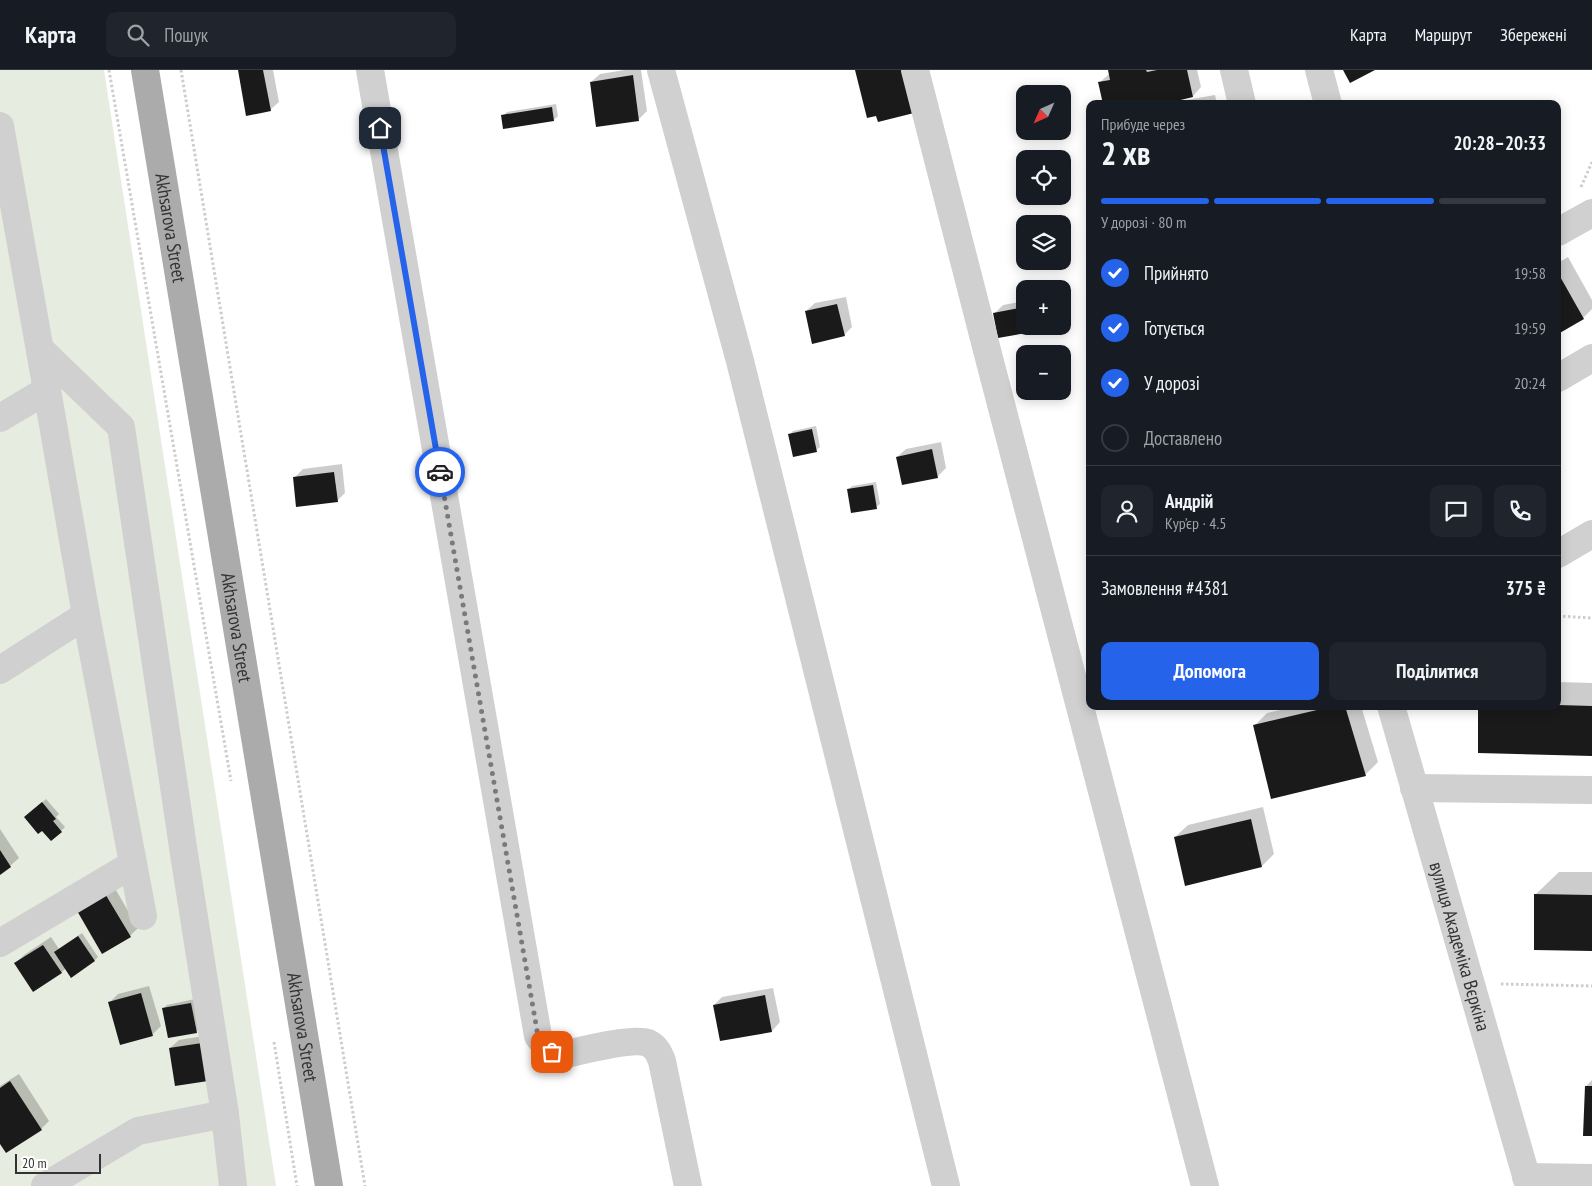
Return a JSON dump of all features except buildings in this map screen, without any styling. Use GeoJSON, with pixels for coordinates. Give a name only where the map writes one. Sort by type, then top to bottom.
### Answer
{"type":"FeatureCollection","features":[{"type":"Feature","properties":{"kind":"main road","name":"Akhsarova Street"},"geometry":{"type":"LineString","coordinates":[[145,70],[329,1186]]}},
{"type":"Feature","properties":{"kind":"street"},"geometry":{"type":"LineString","coordinates":[[370,70],[538,1036],[552,1052],[562,1055],[635,1041],[650,1044],[656,1048],[662,1061],[688,1186]]}},
{"type":"Feature","properties":{"kind":"street"},"geometry":{"type":"LineString","coordinates":[[661,70],[740,361],[946,1186]]}},
{"type":"Feature","properties":{"kind":"street"},"geometry":{"type":"LineString","coordinates":[[915,70],[1206,1186]]}},
{"type":"Feature","properties":{"kind":"street"},"geometry":{"type":"LineString","coordinates":[[1234,70],[1241,100]]}},
{"type":"Feature","properties":{"kind":"street"},"geometry":{"type":"LineString","coordinates":[[1319,70],[1327,100]]}},
{"type":"Feature","properties":{"kind":"street"},"geometry":{"type":"LineString","coordinates":[[1,136],[86,615],[143,916]]}},
{"type":"Feature","properties":{"kind":"street"},"geometry":{"type":"LineString","coordinates":[[1561,230],[1592,213]]}},
{"type":"Feature","properties":{"kind":"street"},"geometry":{"type":"LineString","coordinates":[[40,349],[121,427],[184,854],[225,1114],[234,1186]]}},
{"type":"Feature","properties":{"kind":"street"},"geometry":{"type":"LineString","coordinates":[[1561,376],[1592,358]]}},
{"type":"Feature","properties":{"kind":"street"},"geometry":{"type":"LineString","coordinates":[[0,418],[47,390]]}},
{"type":"Feature","properties":{"kind":"street"},"geometry":{"type":"LineString","coordinates":[[1561,552],[1592,534]]}},
{"type":"Feature","properties":{"kind":"street"},"geometry":{"type":"LineString","coordinates":[[0,670],[86,615]]}},
{"type":"Feature","properties":{"kind":"street","name":"вулиця Академіка Вєркіна"},"geometry":{"type":"LineString","coordinates":[[1392,710],[1528,1181]]}},
{"type":"Feature","properties":{"kind":"street"},"geometry":{"type":"LineString","coordinates":[[1414,788],[1592,790]]}},
{"type":"Feature","properties":{"kind":"street"},"geometry":{"type":"LineString","coordinates":[[0,943],[133,864]]}},
{"type":"Feature","properties":{"kind":"street"},"geometry":{"type":"LineString","coordinates":[[45,1186],[138,1131],[225,1114]]}},
{"type":"Feature","properties":{"kind":"street"},"geometry":{"type":"LineString","coordinates":[[1528,1181],[1592,1178]]}},
{"type":"Feature","properties":{"kind":"path"},"geometry":{"type":"LineString","coordinates":[[109,70],[232,790]]}},
{"type":"Feature","properties":{"kind":"path"},"geometry":{"type":"LineString","coordinates":[[181,70],[365,1186]]}},
{"type":"Feature","properties":{"kind":"path"},"geometry":{"type":"LineString","coordinates":[[1561,616],[1592,618]]}},
{"type":"Feature","properties":{"kind":"path"},"geometry":{"type":"LineString","coordinates":[[1493,984],[1592,986]]}},
{"type":"Feature","properties":{"kind":"path"},"geometry":{"type":"LineString","coordinates":[[273,1039],[297,1186]]}},
{"type":"Feature","properties":{"kind":"shaded area"},"geometry":{"type":"Polygon","coordinates":[[[0,70],[104,70],[276,1186],[0,1186],[0,70]]]}},
{"type":"Feature","properties":{"kind":"way so far"},"geometry":{"type":"LineString","coordinates":[[440,472],[538,1036],[552,1052]]}},
{"type":"Feature","properties":{"kind":"route"},"geometry":{"type":"LineString","coordinates":[[380,128],[440,472]]}}]}
